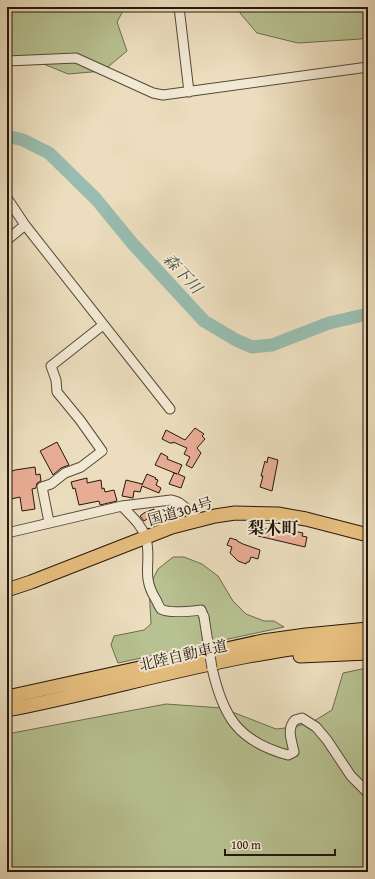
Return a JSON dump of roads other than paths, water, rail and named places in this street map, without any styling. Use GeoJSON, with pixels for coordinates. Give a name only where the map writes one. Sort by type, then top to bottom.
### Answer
{"type":"FeatureCollection","features":[{"type":"Feature","properties":{"kind":"highway","name":"国道304号"},"geometry":{"type":"LineString","coordinates":[[7,590],[146,537],[196,520],[235,513],[278,514],[306,519],[368,535]]}},
{"type":"Feature","properties":{"kind":"highway","name":"北陸自動車道"},"geometry":{"type":"LineString","coordinates":[[7,697],[263,641],[368,629]]}},
{"type":"Feature","properties":{"kind":"highway","name":"北陸自動車道"},"geometry":{"type":"LineString","coordinates":[[7,710],[136,682],[200,666],[266,653],[368,641]]}},
{"type":"Feature","properties":{"kind":"highway"},"geometry":{"type":"LineString","coordinates":[[136,682],[239,663],[307,655],[368,653]]}},
{"type":"Feature","properties":{"kind":"street"},"geometry":{"type":"LineString","coordinates":[[179,7],[189,92]]}},
{"type":"Feature","properties":{"kind":"street"},"geometry":{"type":"LineString","coordinates":[[7,61],[76,58],[153,93],[163,95],[368,67]]}},
{"type":"Feature","properties":{"kind":"street"},"geometry":{"type":"LineString","coordinates":[[7,198],[25,224],[103,325],[170,409]]}},
{"type":"Feature","properties":{"kind":"street"},"geometry":{"type":"LineString","coordinates":[[7,240],[25,224]]}},
{"type":"Feature","properties":{"kind":"street"},"geometry":{"type":"LineString","coordinates":[[49,522],[42,487],[51,484],[65,473],[81,467],[102,451],[80,420],[56,392],[56,380],[51,366],[103,325]]}},
{"type":"Feature","properties":{"kind":"street"},"geometry":{"type":"LineString","coordinates":[[7,533],[122,506],[171,500],[177,501],[183,505],[196,520]]}},
{"type":"Feature","properties":{"kind":"street"},"geometry":{"type":"LineString","coordinates":[[122,506],[140,525],[146,537],[147,579],[149,589],[161,609],[168,611],[201,610],[204,617],[212,668],[218,692],[224,709],[233,723],[254,740],[273,751],[288,755],[294,752],[290,727],[295,720],[302,718],[316,727],[327,740],[350,776],[368,793]]}},
{"type":"Feature","properties":{"kind":"waterway","name":"森下川"},"geometry":{"type":"LineString","coordinates":[[7,136],[23,140],[49,153],[96,199],[132,243],[204,321],[236,340],[252,347],[272,345],[329,323],[368,314]]}},
{"type":"Feature","properties":{"kind":"district","name":"梨木町"},"geometry":{"type":"Point","coordinates":[273,527]}}]}
